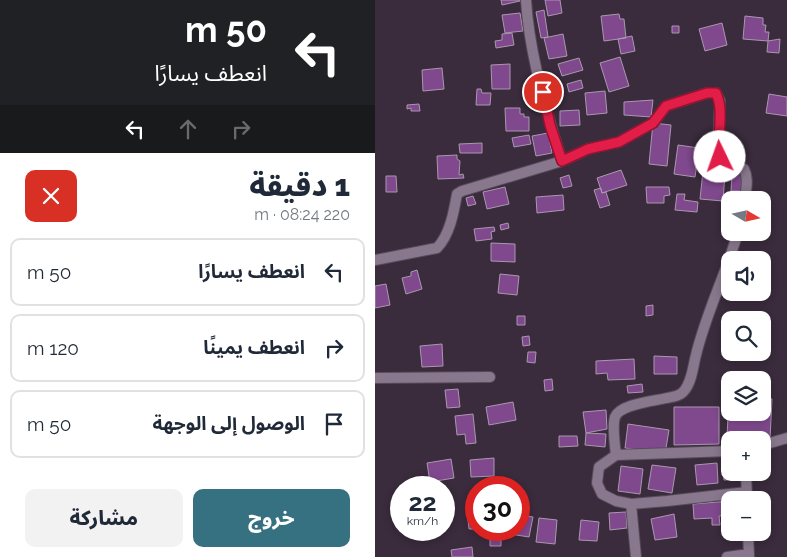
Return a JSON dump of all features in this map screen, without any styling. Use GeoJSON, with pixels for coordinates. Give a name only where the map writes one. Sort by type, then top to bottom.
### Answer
{"type":"FeatureCollection","features":[{"type":"Feature","properties":{"kind":"street"},"geometry":{"type":"LineString","coordinates":[[526,0],[527,24],[534,56],[550,125],[562,161]]}},
{"type":"Feature","properties":{"kind":"street"},"geometry":{"type":"LineString","coordinates":[[375,260],[437,248],[443,242],[457,194],[462,191],[562,161],[588,149],[619,142],[653,123],[666,106],[707,93],[716,93],[720,101],[718,146],[722,163],[727,167],[743,169],[748,180],[746,191]]}},
{"type":"Feature","properties":{"kind":"street"},"geometry":{"type":"LineString","coordinates":[[616,455],[614,422],[615,416],[618,413],[625,408],[675,397],[684,392],[689,383],[701,331],[731,257],[735,241]]}},
{"type":"Feature","properties":{"kind":"street"},"geometry":{"type":"LineString","coordinates":[[375,378],[490,377]]}},
{"type":"Feature","properties":{"kind":"street"},"geometry":{"type":"LineString","coordinates":[[771,443],[787,438]]}},
{"type":"Feature","properties":{"kind":"street"},"geometry":{"type":"LineString","coordinates":[[721,451],[616,455],[599,467],[597,483],[601,494],[616,501],[631,504],[721,498]]}},
{"type":"Feature","properties":{"kind":"street"},"geometry":{"type":"LineString","coordinates":[[631,504],[636,557]]}},
{"type":"Feature","properties":{"kind":"street"},"geometry":{"type":"LineString","coordinates":[[727,557],[749,556],[748,541]]}},
{"type":"Feature","properties":{"kind":"building"},"geometry":{"type":"Polygon","coordinates":[[[501,0],[520,0],[520,1],[502,5],[501,0]]]}},
{"type":"Feature","properties":{"kind":"building"},"geometry":{"type":"Polygon","coordinates":[[[545,0],[560,0],[562,13],[548,16],[545,0]]]}},
{"type":"Feature","properties":{"kind":"building"},"geometry":{"type":"Polygon","coordinates":[[[544,10],[548,37],[541,38],[536,12],[544,10]]]}},
{"type":"Feature","properties":{"kind":"building"},"geometry":{"type":"Polygon","coordinates":[[[520,13],[523,31],[505,33],[502,15],[520,13]]]}},
{"type":"Feature","properties":{"kind":"building"},"geometry":{"type":"Polygon","coordinates":[[[619,14],[620,19],[624,19],[626,38],[604,41],[601,16],[619,14]]]}},
{"type":"Feature","properties":{"kind":"building"},"geometry":{"type":"Polygon","coordinates":[[[745,16],[763,18],[763,25],[766,25],[765,32],[769,32],[768,41],[743,39],[745,16]]]}},
{"type":"Feature","properties":{"kind":"building"},"geometry":{"type":"Polygon","coordinates":[[[722,23],[727,45],[705,51],[699,29],[722,23]]]}},
{"type":"Feature","properties":{"kind":"building"},"geometry":{"type":"Polygon","coordinates":[[[672,26],[679,26],[679,33],[672,33],[672,26]]]}},
{"type":"Feature","properties":{"kind":"building"},"geometry":{"type":"Polygon","coordinates":[[[512,33],[514,45],[496,48],[495,41],[502,40],[502,34],[512,33]]]}},
{"type":"Feature","properties":{"kind":"building"},"geometry":{"type":"Polygon","coordinates":[[[563,34],[567,56],[549,59],[544,38],[563,34]]]}},
{"type":"Feature","properties":{"kind":"building"},"geometry":{"type":"Polygon","coordinates":[[[632,36],[635,51],[621,54],[618,39],[632,36]]]}},
{"type":"Feature","properties":{"kind":"building"},"geometry":{"type":"Polygon","coordinates":[[[780,39],[779,53],[767,52],[768,41],[780,39]]]}},
{"type":"Feature","properties":{"kind":"building"},"geometry":{"type":"Polygon","coordinates":[[[620,57],[629,86],[609,92],[600,63],[620,57]]]}},
{"type":"Feature","properties":{"kind":"building"},"geometry":{"type":"Polygon","coordinates":[[[579,58],[583,70],[562,76],[558,64],[579,58]]]}},
{"type":"Feature","properties":{"kind":"building"},"geometry":{"type":"Polygon","coordinates":[[[510,64],[510,89],[492,89],[491,65],[510,64]]]}},
{"type":"Feature","properties":{"kind":"building"},"geometry":{"type":"Polygon","coordinates":[[[442,68],[444,89],[423,91],[422,70],[442,68]]]}},
{"type":"Feature","properties":{"kind":"building"},"geometry":{"type":"Polygon","coordinates":[[[581,80],[583,88],[569,92],[567,84],[581,80]]]}},
{"type":"Feature","properties":{"kind":"building"},"geometry":{"type":"Polygon","coordinates":[[[477,89],[481,89],[482,93],[491,93],[490,105],[476,105],[477,89]]]}},
{"type":"Feature","properties":{"kind":"building"},"geometry":{"type":"Polygon","coordinates":[[[605,91],[607,113],[587,115],[585,93],[605,91]]]}},
{"type":"Feature","properties":{"kind":"building"},"geometry":{"type":"Polygon","coordinates":[[[769,94],[787,97],[787,116],[766,113],[769,94]]]}},
{"type":"Feature","properties":{"kind":"building"},"geometry":{"type":"Polygon","coordinates":[[[653,100],[651,117],[624,115],[624,102],[653,100]]]}},
{"type":"Feature","properties":{"kind":"building"},"geometry":{"type":"Polygon","coordinates":[[[419,104],[420,111],[411,111],[411,108],[407,109],[407,105],[419,104]]]}},
{"type":"Feature","properties":{"kind":"building"},"geometry":{"type":"Polygon","coordinates":[[[505,108],[520,108],[520,114],[524,114],[524,117],[529,117],[529,131],[506,131],[505,108]]]}},
{"type":"Feature","properties":{"kind":"building"},"geometry":{"type":"Polygon","coordinates":[[[579,110],[580,125],[560,126],[560,111],[579,110]]]}},
{"type":"Feature","properties":{"kind":"building"},"geometry":{"type":"Polygon","coordinates":[[[653,123],[671,125],[667,166],[649,164],[653,123]]]}},
{"type":"Feature","properties":{"kind":"building"},"geometry":{"type":"Polygon","coordinates":[[[548,133],[552,153],[536,156],[532,136],[548,133]]]}},
{"type":"Feature","properties":{"kind":"building"},"geometry":{"type":"Polygon","coordinates":[[[529,135],[531,144],[514,147],[512,138],[529,135]]]}},
{"type":"Feature","properties":{"kind":"building"},"geometry":{"type":"Polygon","coordinates":[[[482,143],[482,153],[460,153],[459,144],[482,143]]]}},
{"type":"Feature","properties":{"kind":"building"},"geometry":{"type":"Polygon","coordinates":[[[678,145],[699,148],[695,177],[674,174],[678,145]]]}},
{"type":"Feature","properties":{"kind":"building"},"geometry":{"type":"Polygon","coordinates":[[[457,155],[457,159],[460,161],[459,175],[463,174],[464,178],[438,179],[437,156],[457,155]]]}},
{"type":"Feature","properties":{"kind":"building"},"geometry":{"type":"Polygon","coordinates":[[[621,170],[627,185],[602,193],[597,178],[621,170]]]}},
{"type":"Feature","properties":{"kind":"building"},"geometry":{"type":"Polygon","coordinates":[[[703,171],[725,173],[721,201],[700,199],[703,171]]]}},
{"type":"Feature","properties":{"kind":"building"},"geometry":{"type":"Polygon","coordinates":[[[732,173],[746,174],[745,191],[731,191],[732,173]]]}},
{"type":"Feature","properties":{"kind":"building"},"geometry":{"type":"Polygon","coordinates":[[[569,175],[572,186],[563,188],[560,178],[569,175]]]}},
{"type":"Feature","properties":{"kind":"building"},"geometry":{"type":"Polygon","coordinates":[[[386,176],[396,176],[397,192],[386,192],[386,176]]]}},
{"type":"Feature","properties":{"kind":"building"},"geometry":{"type":"Polygon","coordinates":[[[505,187],[509,204],[487,209],[483,192],[505,187]]]}},
{"type":"Feature","properties":{"kind":"building"},"geometry":{"type":"Polygon","coordinates":[[[646,187],[669,187],[670,195],[664,196],[664,203],[647,203],[646,187]]]}},
{"type":"Feature","properties":{"kind":"building"},"geometry":{"type":"Polygon","coordinates":[[[601,188],[602,193],[606,192],[610,205],[600,208],[594,190],[601,188]]]}},
{"type":"Feature","properties":{"kind":"building"},"geometry":{"type":"Polygon","coordinates":[[[677,194],[685,194],[684,200],[698,202],[697,212],[675,210],[677,194]]]}},
{"type":"Feature","properties":{"kind":"building"},"geometry":{"type":"Polygon","coordinates":[[[563,195],[564,210],[537,213],[536,197],[563,195]]]}},
{"type":"Feature","properties":{"kind":"building"},"geometry":{"type":"Polygon","coordinates":[[[473,196],[476,204],[468,206],[466,198],[473,196]]]}},
{"type":"Feature","properties":{"kind":"building"},"geometry":{"type":"Polygon","coordinates":[[[508,223],[509,228],[501,230],[500,225],[508,223]]]}},
{"type":"Feature","properties":{"kind":"building"},"geometry":{"type":"Polygon","coordinates":[[[494,227],[495,231],[491,232],[492,239],[476,241],[474,229],[494,227]]]}},
{"type":"Feature","properties":{"kind":"building"},"geometry":{"type":"Polygon","coordinates":[[[491,243],[515,244],[515,262],[491,261],[491,243]]]}},
{"type":"Feature","properties":{"kind":"building"},"geometry":{"type":"Polygon","coordinates":[[[417,270],[422,289],[406,294],[402,278],[411,276],[411,272],[417,270]]]}},
{"type":"Feature","properties":{"kind":"building"},"geometry":{"type":"Polygon","coordinates":[[[500,274],[519,276],[517,295],[498,293],[500,274]]]}},
{"type":"Feature","properties":{"kind":"building"},"geometry":{"type":"Polygon","coordinates":[[[386,284],[390,305],[375,308],[375,286],[386,284]]]}},
{"type":"Feature","properties":{"kind":"building"},"geometry":{"type":"Polygon","coordinates":[[[653,305],[653,315],[646,316],[646,306],[653,305]]]}},
{"type":"Feature","properties":{"kind":"building"},"geometry":{"type":"Polygon","coordinates":[[[517,316],[525,316],[525,325],[517,325],[517,316]]]}},
{"type":"Feature","properties":{"kind":"building"},"geometry":{"type":"Polygon","coordinates":[[[529,336],[530,345],[523,346],[522,337],[529,336]]]}},
{"type":"Feature","properties":{"kind":"building"},"geometry":{"type":"Polygon","coordinates":[[[442,344],[443,366],[422,367],[420,346],[442,344]]]}},
{"type":"Feature","properties":{"kind":"building"},"geometry":{"type":"Polygon","coordinates":[[[528,352],[536,352],[535,363],[527,362],[528,352]]]}},
{"type":"Feature","properties":{"kind":"building"},"geometry":{"type":"Polygon","coordinates":[[[654,356],[677,357],[677,374],[654,374],[654,356]]]}},
{"type":"Feature","properties":{"kind":"building"},"geometry":{"type":"Polygon","coordinates":[[[634,359],[635,379],[608,380],[607,373],[596,374],[596,361],[634,359]]]}},
{"type":"Feature","properties":{"kind":"building"},"geometry":{"type":"Polygon","coordinates":[[[552,379],[553,390],[545,391],[544,380],[552,379]]]}},
{"type":"Feature","properties":{"kind":"building"},"geometry":{"type":"Polygon","coordinates":[[[642,384],[643,392],[628,393],[627,386],[642,384]]]}},
{"type":"Feature","properties":{"kind":"building"},"geometry":{"type":"Polygon","coordinates":[[[458,389],[460,407],[447,408],[445,390],[458,389]]]}},
{"type":"Feature","properties":{"kind":"building"},"geometry":{"type":"Polygon","coordinates":[[[513,402],[516,420],[489,425],[486,407],[513,402]]]}},
{"type":"Feature","properties":{"kind":"building"},"geometry":{"type":"Polygon","coordinates":[[[674,407],[719,407],[719,444],[674,445],[674,407]]]}},
{"type":"Feature","properties":{"kind":"building"},"geometry":{"type":"Polygon","coordinates":[[[606,410],[607,429],[586,433],[583,412],[606,410]]]}},
{"type":"Feature","properties":{"kind":"building"},"geometry":{"type":"Polygon","coordinates":[[[473,414],[476,443],[466,444],[465,434],[457,435],[455,416],[473,414]]]}},
{"type":"Feature","properties":{"kind":"building"},"geometry":{"type":"Polygon","coordinates":[[[728,421],[771,421],[770,431],[727,431],[728,421]]]}},
{"type":"Feature","properties":{"kind":"building"},"geometry":{"type":"Polygon","coordinates":[[[628,424],[669,430],[665,454],[625,448],[628,424]]]}},
{"type":"Feature","properties":{"kind":"building"},"geometry":{"type":"Polygon","coordinates":[[[586,433],[606,434],[605,447],[585,445],[586,433]]]}},
{"type":"Feature","properties":{"kind":"building"},"geometry":{"type":"Polygon","coordinates":[[[559,436],[577,436],[578,446],[559,447],[559,436]]]}},
{"type":"Feature","properties":{"kind":"building"},"geometry":{"type":"Polygon","coordinates":[[[494,458],[494,476],[471,476],[470,460],[494,458]]]}},
{"type":"Feature","properties":{"kind":"building"},"geometry":{"type":"Polygon","coordinates":[[[451,459],[454,476],[429,476],[427,463],[451,459]]]}},
{"type":"Feature","properties":{"kind":"building"},"geometry":{"type":"Polygon","coordinates":[[[717,463],[718,483],[697,485],[695,465],[717,463]]]}},
{"type":"Feature","properties":{"kind":"building"},"geometry":{"type":"Polygon","coordinates":[[[652,465],[676,468],[672,493],[648,489],[652,465]]]}},
{"type":"Feature","properties":{"kind":"building"},"geometry":{"type":"Polygon","coordinates":[[[621,466],[643,469],[640,494],[618,491],[621,466]]]}},
{"type":"Feature","properties":{"kind":"building"},"geometry":{"type":"Polygon","coordinates":[[[721,502],[720,525],[712,525],[712,518],[694,519],[693,504],[721,502]]]}},
{"type":"Feature","properties":{"kind":"building"},"geometry":{"type":"Polygon","coordinates":[[[626,512],[627,528],[610,530],[609,513],[626,512]]]}},
{"type":"Feature","properties":{"kind":"building"},"geometry":{"type":"Polygon","coordinates":[[[674,514],[677,537],[655,540],[651,519],[674,514]]]}},
{"type":"Feature","properties":{"kind":"building"},"geometry":{"type":"Polygon","coordinates":[[[530,517],[533,517],[530,532],[530,517]]]}},
{"type":"Feature","properties":{"kind":"building"},"geometry":{"type":"Polygon","coordinates":[[[539,518],[557,520],[555,544],[536,542],[539,518]]]}},
{"type":"Feature","properties":{"kind":"building"},"geometry":{"type":"Polygon","coordinates":[[[581,520],[599,522],[597,541],[579,540],[581,520]]]}},
{"type":"Feature","properties":{"kind":"building"},"geometry":{"type":"Polygon","coordinates":[[[490,541],[501,541],[501,546],[490,546],[490,541]]]}},
{"type":"Feature","properties":{"kind":"building"},"geometry":{"type":"Polygon","coordinates":[[[472,547],[473,557],[452,557],[451,550],[472,547]]]}},
{"type":"Feature","properties":{"kind":"route"},"geometry":{"type":"LineString","coordinates":[[543,92],[550,125],[562,161],[588,149],[619,142],[653,123],[666,106],[677,101],[707,93],[716,93],[720,101],[718,146],[720,157]]}}]}
